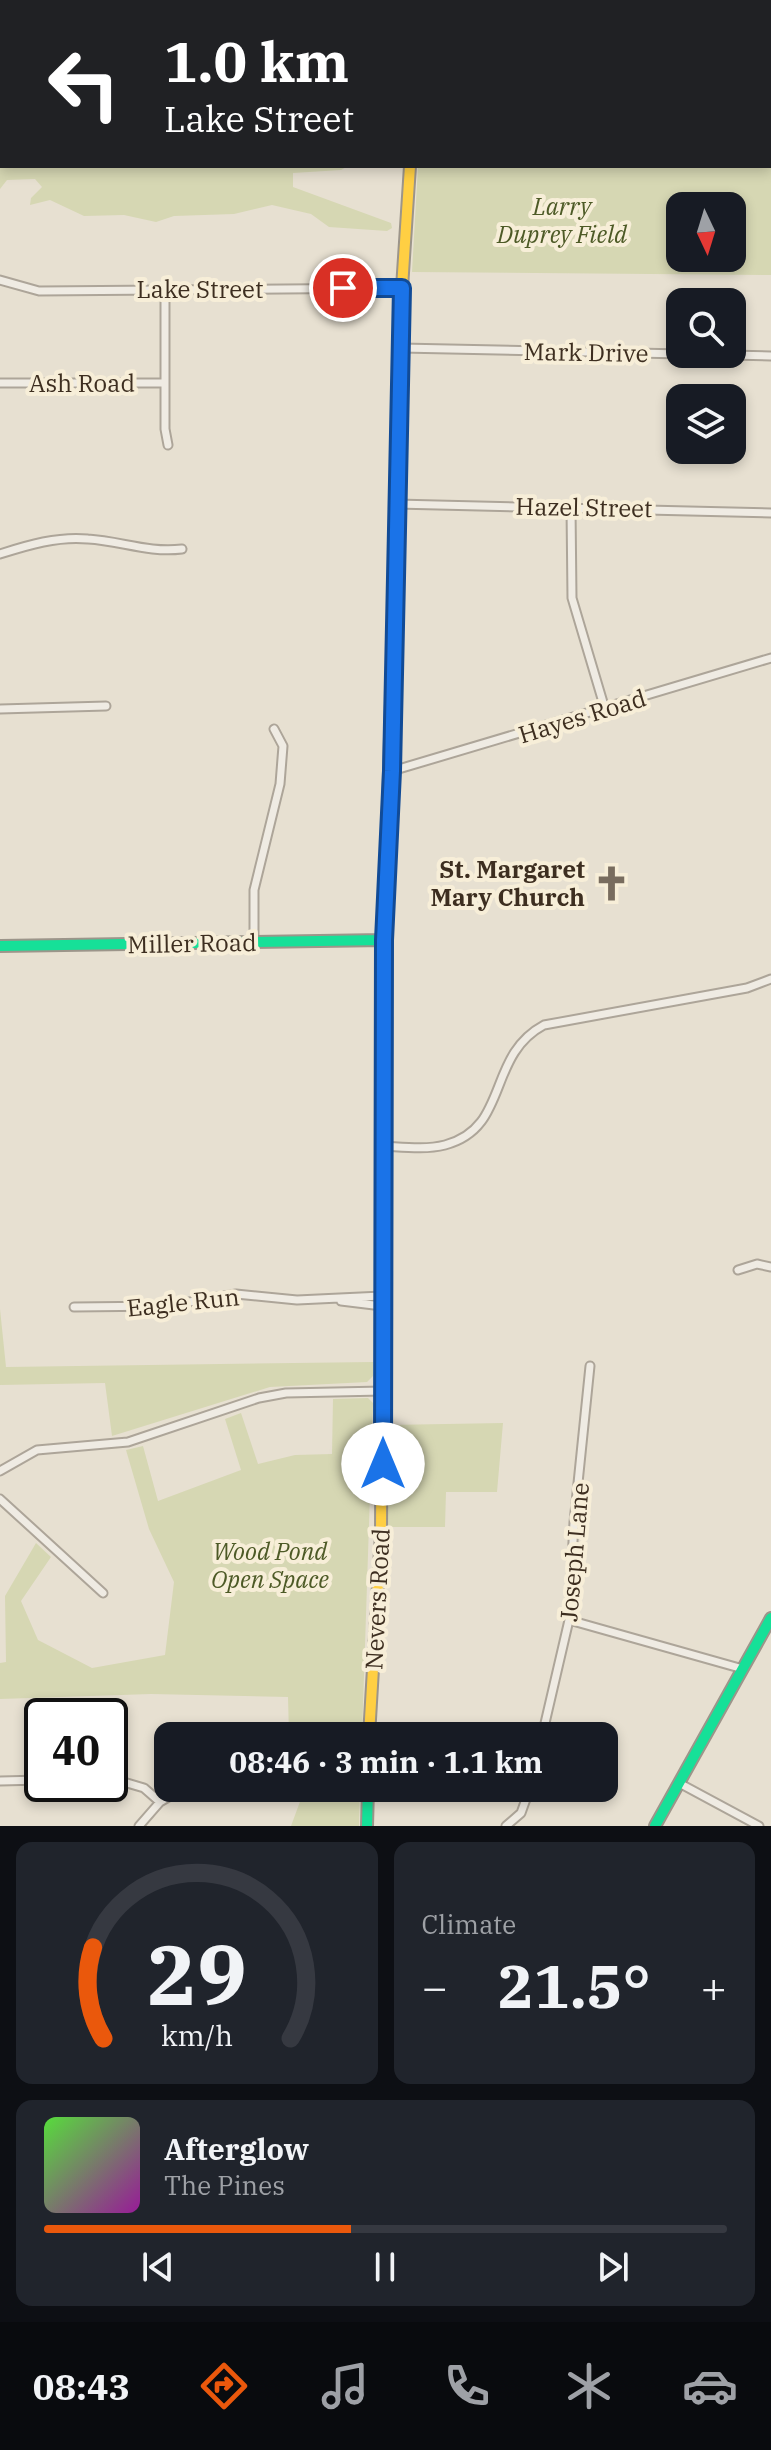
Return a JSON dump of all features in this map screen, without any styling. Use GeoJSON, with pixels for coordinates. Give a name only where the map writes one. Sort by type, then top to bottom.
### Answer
{"type":"FeatureCollection","features":[{"type":"Feature","properties":{"kind":"street","name":"Nevers Road"},"geometry":{"type":"LineString","coordinates":[[370,1722],[381,1534],[384,940],[392,771],[402,288],[410,168]]}},
{"type":"Feature","properties":{"kind":"street","name":"Lake Street"},"geometry":{"type":"LineString","coordinates":[[0,280],[39,291],[402,288]]}},
{"type":"Feature","properties":{"kind":"street"},"geometry":{"type":"LineString","coordinates":[[165,290],[164,383],[168,445]]}},
{"type":"Feature","properties":{"kind":"street","name":"Mark Drive"},"geometry":{"type":"LineString","coordinates":[[401,348],[771,356]]}},
{"type":"Feature","properties":{"kind":"street","name":"Ash Road"},"geometry":{"type":"LineString","coordinates":[[0,383],[164,383]]}},
{"type":"Feature","properties":{"kind":"street","name":"Hazel Street"},"geometry":{"type":"LineString","coordinates":[[396,504],[771,513]]}},
{"type":"Feature","properties":{"kind":"street"},"geometry":{"type":"LineString","coordinates":[[571,507],[572,598],[605,709]]}},
{"type":"Feature","properties":{"kind":"street"},"geometry":{"type":"LineString","coordinates":[[0,554],[41,542],[89,538],[140,550],[182,549]]}},
{"type":"Feature","properties":{"kind":"street","name":"Hayes Road"},"geometry":{"type":"LineString","coordinates":[[392,771],[771,658]]}},
{"type":"Feature","properties":{"kind":"street"},"geometry":{"type":"LineString","coordinates":[[0,709],[106,706]]}},
{"type":"Feature","properties":{"kind":"street"},"geometry":{"type":"LineString","coordinates":[[254,942],[254,890],[281,771],[283,746],[274,729]]}},
{"type":"Feature","properties":{"kind":"street","name":"Miller Road"},"geometry":{"type":"LineString","coordinates":[[0,946],[384,940]]}},
{"type":"Feature","properties":{"kind":"street"},"geometry":{"type":"LineString","coordinates":[[382,1146],[429,1148],[469,1134],[487,1115],[513,1049],[544,1025],[747,988],[771,979]]}},
{"type":"Feature","properties":{"kind":"street"},"geometry":{"type":"LineString","coordinates":[[738,1270],[757,1264],[771,1267]]}},
{"type":"Feature","properties":{"kind":"street","name":"Eagle Run"},"geometry":{"type":"LineString","coordinates":[[74,1307],[166,1306],[236,1294],[382,1301]]}},
{"type":"Feature","properties":{"kind":"street","name":"Joseph Lane"},"geometry":{"type":"LineString","coordinates":[[545,1722],[569,1620],[574,1522],[590,1366]]}},
{"type":"Feature","properties":{"kind":"street"},"geometry":{"type":"LineString","coordinates":[[0,1471],[37,1450],[128,1442],[259,1398],[286,1393],[383,1391]]}},
{"type":"Feature","properties":{"kind":"street"},"geometry":{"type":"LineString","coordinates":[[0,1499],[103,1593]]}},
{"type":"Feature","properties":{"kind":"street"},"geometry":{"type":"LineString","coordinates":[[655,1826],[771,1618]]}},
{"type":"Feature","properties":{"kind":"street"},"geometry":{"type":"LineString","coordinates":[[569,1620],[743,1669]]}},
{"type":"Feature","properties":{"kind":"street"},"geometry":{"type":"LineString","coordinates":[[0,1781],[24,1780]]}},
{"type":"Feature","properties":{"kind":"street"},"geometry":{"type":"LineString","coordinates":[[128,1783],[144,1788],[154,1797]]}},
{"type":"Feature","properties":{"kind":"street"},"geometry":{"type":"LineString","coordinates":[[679,1783],[759,1826]]}},
{"type":"Feature","properties":{"kind":"street"},"geometry":{"type":"LineString","coordinates":[[139,1826],[160,1802]]}},
{"type":"Feature","properties":{"kind":"street"},"geometry":{"type":"LineString","coordinates":[[367,1826],[368,1802]]}},
{"type":"Feature","properties":{"kind":"street"},"geometry":{"type":"LineString","coordinates":[[506,1826],[521,1813],[525,1802]]}},
{"type":"Feature","properties":{"kind":"green space"},"geometry":{"type":"Polygon","coordinates":[[[0,168],[344,168],[293,173],[293,187],[391,223],[392,228],[387,231],[329,227],[311,214],[272,205],[234,214],[174,216],[156,222],[124,215],[84,216],[50,200],[30,205],[31,198],[42,187],[35,179],[7,180],[0,189],[0,168]]]}},
{"type":"Feature","properties":{"kind":"green space","name":"Larry Duprey Field"},"geometry":{"type":"Polygon","coordinates":[[[418,168],[771,168],[771,275],[412,272],[418,168]]]}},
{"type":"Feature","properties":{"kind":"green space"},"geometry":{"type":"Polygon","coordinates":[[[0,1309],[6,1367],[373,1362],[373,1376],[367,1382],[270,1387],[112,1436],[105,1383],[0,1385],[0,1309]]]}},
{"type":"Feature","properties":{"kind":"green space","name":"Wood Pond Open Space"},"geometry":{"type":"Polygon","coordinates":[[[368,1398],[373,1403],[362,1722],[289,1722],[288,1697],[151,1694],[0,1699],[0,1663],[6,1662],[5,1596],[36,1543],[51,1557],[21,1601],[38,1640],[92,1668],[165,1655],[174,1582],[149,1529],[126,1450],[143,1446],[158,1501],[241,1470],[225,1419],[241,1413],[258,1464],[295,1455],[332,1454],[333,1399],[368,1398]]]}},
{"type":"Feature","properties":{"kind":"green space"},"geometry":{"type":"Polygon","coordinates":[[[503,1423],[497,1492],[446,1492],[445,1527],[387,1527],[388,1425],[503,1423]]]}},
{"type":"Feature","properties":{"kind":"green space"},"geometry":{"type":"Polygon","coordinates":[[[300,1802],[360,1802],[359,1826],[291,1826],[300,1802]]]}},
{"type":"Feature","properties":{"kind":"traffic: fast"},"geometry":{"type":"LineString","coordinates":[[382,1336],[384,940],[399,435]]}},
{"type":"Feature","properties":{"kind":"traffic: fast"},"geometry":{"type":"LineString","coordinates":[[0,946],[384,940]]}},
{"type":"Feature","properties":{"kind":"traffic: fast"},"geometry":{"type":"LineString","coordinates":[[655,1826],[771,1618]]}},
{"type":"Feature","properties":{"kind":"traffic: fast"},"geometry":{"type":"LineString","coordinates":[[367,1826],[368,1802]]}},
{"type":"Feature","properties":{"kind":"traffic: slow"},"geometry":{"type":"LineString","coordinates":[[399,435],[402,288],[410,168]]}},
{"type":"Feature","properties":{"kind":"traffic: slow"},"geometry":{"type":"LineString","coordinates":[[370,1722],[381,1534],[382,1336]]}},
{"type":"Feature","properties":{"kind":"place","name":"St. Margaret Mary Church"},"geometry":{"type":"Point","coordinates":[611,883]}},
{"type":"Feature","properties":{"kind":"route"},"geometry":{"type":"LineString","coordinates":[[343,288],[402,288],[392,771],[384,940],[383,1464]]}}]}
